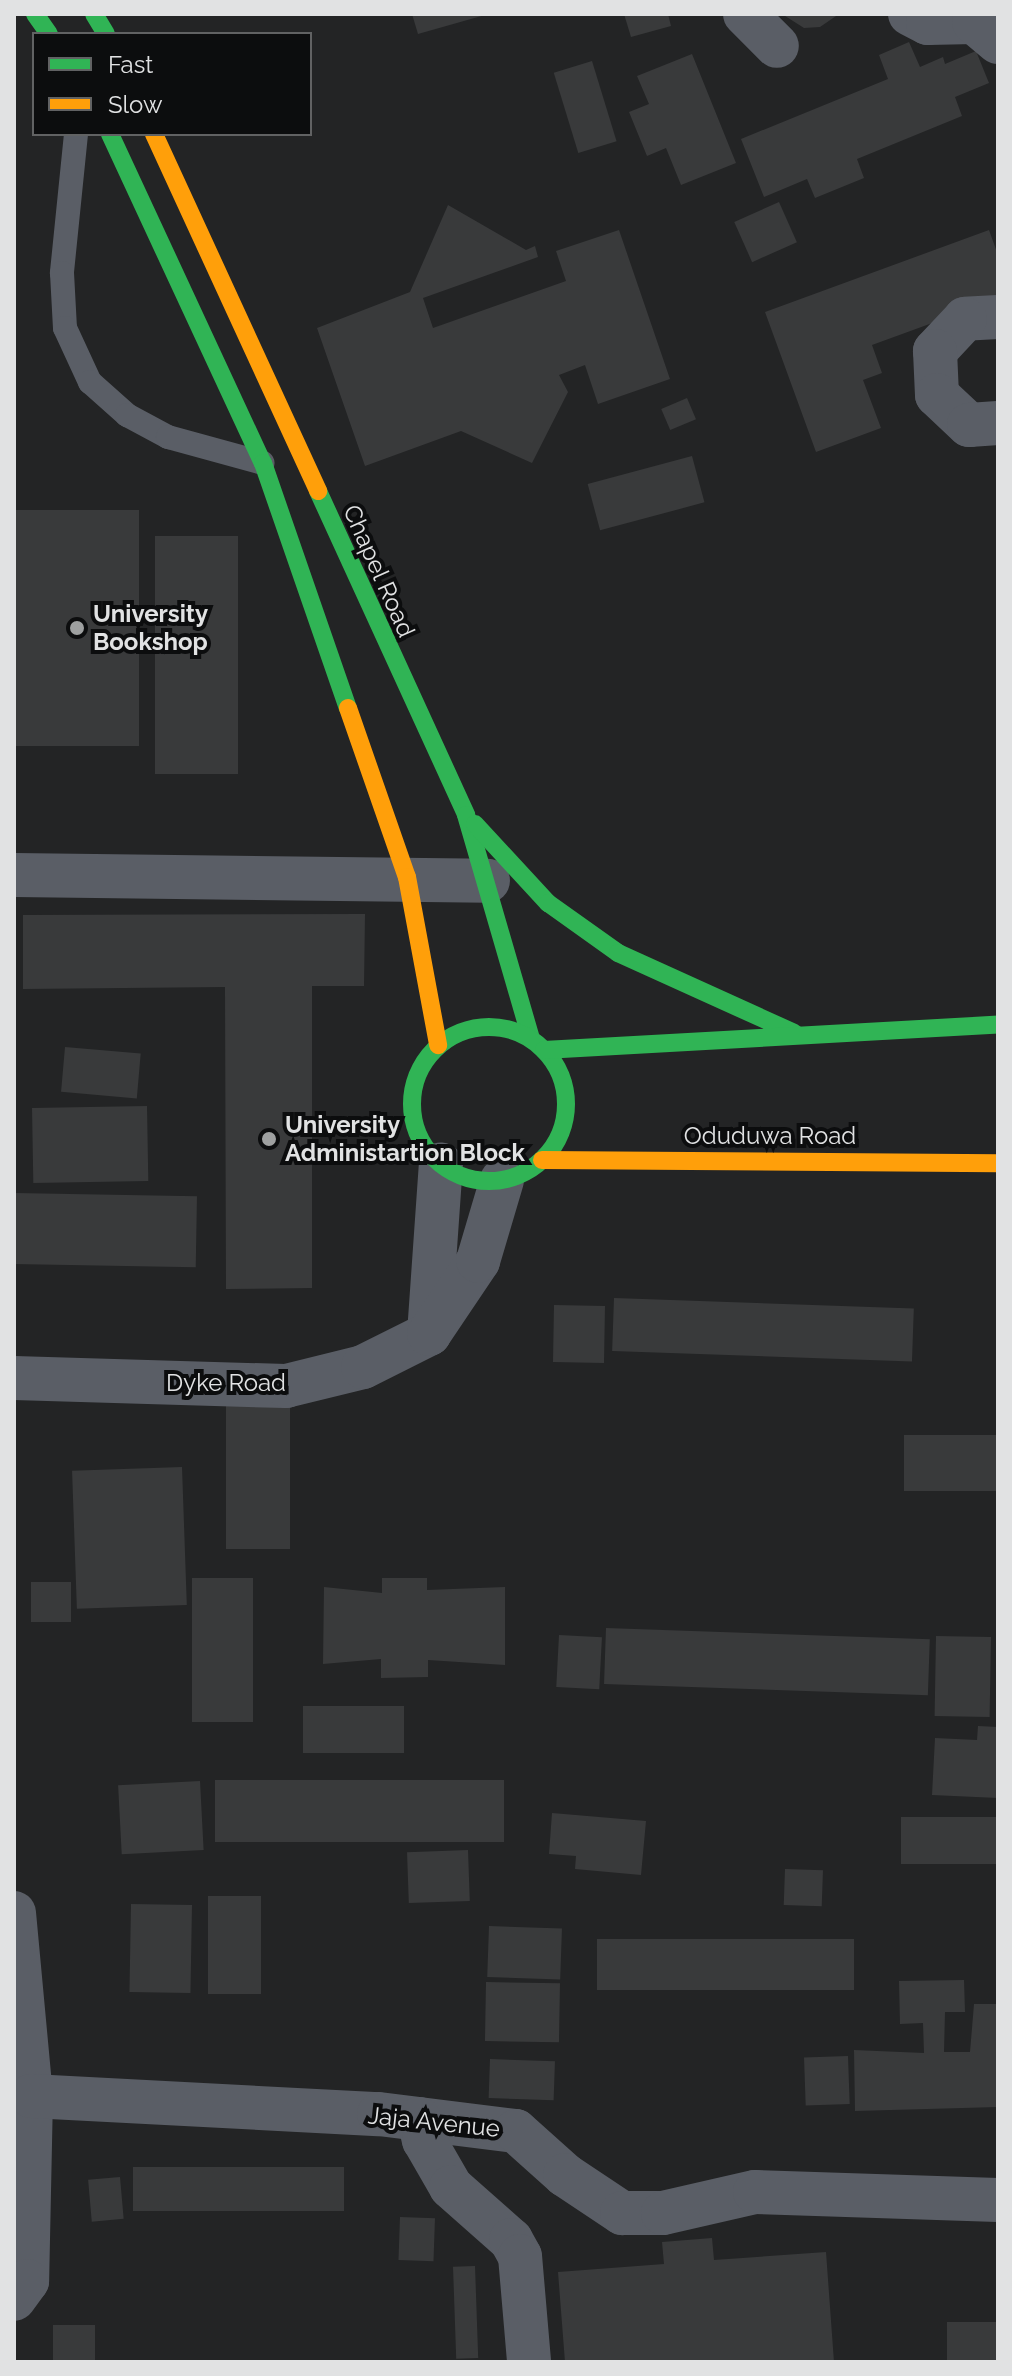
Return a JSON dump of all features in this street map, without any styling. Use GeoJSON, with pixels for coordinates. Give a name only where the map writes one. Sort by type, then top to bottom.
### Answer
{"type":"FeatureCollection","features":[{"type":"Feature","properties":{"kind":"street"},"geometry":{"type":"LineString","coordinates":[[35,14],[48,32]]}},
{"type":"Feature","properties":{"kind":"street"},"geometry":{"type":"LineString","coordinates":[[94,14],[105,32]]}},
{"type":"Feature","properties":{"kind":"street"},"geometry":{"type":"LineString","coordinates":[[745,14],[777,46]]}},
{"type":"Feature","properties":{"kind":"street"},"geometry":{"type":"LineString","coordinates":[[910,14],[928,23],[974,22],[998,42]]}},
{"type":"Feature","properties":{"kind":"street"},"geometry":{"type":"LineString","coordinates":[[111,136],[263,463],[407,877],[438,1045]]}},
{"type":"Feature","properties":{"kind":"street","name":"Chapel Road"},"geometry":{"type":"LineString","coordinates":[[155,136],[466,815],[538,1044]]}},
{"type":"Feature","properties":{"kind":"street"},"geometry":{"type":"LineString","coordinates":[[998,317],[965,319],[935,351],[937,395],[969,425],[998,423]]}},
{"type":"Feature","properties":{"kind":"street"},"geometry":{"type":"LineString","coordinates":[[466,815],[548,903],[618,953],[800,1035]]}},
{"type":"Feature","properties":{"kind":"street"},"geometry":{"type":"LineString","coordinates":[[14,875],[407,877],[488,881]]}},
{"type":"Feature","properties":{"kind":"street"},"geometry":{"type":"LineString","coordinates":[[538,1044],[559,1069],[566,1093],[557,1140],[542,1160],[502,1180],[459,1175],[441,1164],[418,1134],[413,1115],[416,1077],[438,1045],[484,1027],[538,1044],[998,1025]]}},
{"type":"Feature","properties":{"kind":"street","name":"Oduduwa Road"},"geometry":{"type":"LineString","coordinates":[[542,1160],[998,1163]]}},
{"type":"Feature","properties":{"kind":"street"},"geometry":{"type":"LineString","coordinates":[[429,1334],[441,1164]]}},
{"type":"Feature","properties":{"kind":"street","name":"Dyke Road"},"geometry":{"type":"LineString","coordinates":[[14,1378],[286,1386],[363,1367],[429,1334],[478,1261],[502,1180]]}},
{"type":"Feature","properties":{"kind":"street"},"geometry":{"type":"LineString","coordinates":[[14,1913],[31,2096],[27,2281],[14,2299]]}},
{"type":"Feature","properties":{"kind":"street","name":"Jaja Avenue"},"geometry":{"type":"LineString","coordinates":[[31,2096],[419,2119],[516,2131],[565,2175],[622,2213],[663,2213],[755,2192],[998,2200]]}},
{"type":"Feature","properties":{"kind":"street"},"geometry":{"type":"LineString","coordinates":[[419,2119],[451,2187],[490,2220],[520,2256],[529,2362]]}},
{"type":"Feature","properties":{"kind":"lane"},"geometry":{"type":"LineString","coordinates":[[76,136],[62,273],[65,328],[90,382],[127,415],[168,437],[263,463]]}},
{"type":"Feature","properties":{"kind":"building"},"geometry":{"type":"Polygon","coordinates":[[[412,14],[485,14],[485,15],[418,34],[412,14]]]}},
{"type":"Feature","properties":{"kind":"building"},"geometry":{"type":"Polygon","coordinates":[[[624,14],[668,14],[671,26],[631,37],[624,14]]]}},
{"type":"Feature","properties":{"kind":"building"},"geometry":{"type":"Polygon","coordinates":[[[782,14],[839,14],[820,27],[804,28],[782,14]]]}},
{"type":"Feature","properties":{"kind":"building"},"geometry":{"type":"Polygon","coordinates":[[[909,42],[920,67],[943,57],[945,64],[976,51],[989,83],[955,97],[962,116],[857,159],[864,178],[815,198],[807,179],[764,197],[741,139],[888,79],[879,55],[909,42]]]}},
{"type":"Feature","properties":{"kind":"building"},"geometry":{"type":"Polygon","coordinates":[[[692,54],[736,163],[681,185],[666,148],[647,156],[629,112],[649,104],[637,76],[692,54]]]}},
{"type":"Feature","properties":{"kind":"building"},"geometry":{"type":"Polygon","coordinates":[[[592,61],[617,141],[578,153],[554,73],[592,61]]]}},
{"type":"Feature","properties":{"kind":"building"},"geometry":{"type":"Polygon","coordinates":[[[779,202],[797,242],[752,262],[734,222],[779,202]]]}},
{"type":"Feature","properties":{"kind":"building"},"geometry":{"type":"Polygon","coordinates":[[[448,205],[526,250],[535,246],[538,257],[423,298],[433,328],[566,281],[556,251],[619,230],[670,379],[598,404],[585,365],[559,375],[568,392],[532,463],[461,431],[365,466],[317,328],[410,292],[448,205]]]}},
{"type":"Feature","properties":{"kind":"building"},"geometry":{"type":"Polygon","coordinates":[[[989,230],[998,255],[998,299],[872,345],[882,373],[863,380],[881,428],[816,452],[765,312],[989,230]]]}},
{"type":"Feature","properties":{"kind":"building"},"geometry":{"type":"Polygon","coordinates":[[[687,398],[696,419],[670,430],[661,409],[687,398]]]}},
{"type":"Feature","properties":{"kind":"building"},"geometry":{"type":"Polygon","coordinates":[[[692,456],[704,502],[600,530],[588,484],[692,456]]]}},
{"type":"Feature","properties":{"kind":"building","name":"University Bookshop"},"geometry":{"type":"Polygon","coordinates":[[[14,510],[139,510],[139,746],[14,746],[14,510]]]}},
{"type":"Feature","properties":{"kind":"building"},"geometry":{"type":"Polygon","coordinates":[[[155,536],[238,536],[238,774],[155,774],[155,536]]]}},
{"type":"Feature","properties":{"kind":"building","name":"University Administartion Block"},"geometry":{"type":"Polygon","coordinates":[[[365,914],[364,986],[312,986],[312,1288],[226,1289],[225,987],[23,989],[23,915],[365,914]]]}},
{"type":"Feature","properties":{"kind":"building"},"geometry":{"type":"Polygon","coordinates":[[[65,1047],[141,1054],[137,1098],[61,1092],[65,1047]]]}},
{"type":"Feature","properties":{"kind":"building"},"geometry":{"type":"Polygon","coordinates":[[[147,1106],[148,1181],[33,1183],[32,1108],[147,1106]]]}},
{"type":"Feature","properties":{"kind":"building"},"geometry":{"type":"Polygon","coordinates":[[[14,1193],[197,1196],[196,1267],[14,1264],[14,1193]]]}},
{"type":"Feature","properties":{"kind":"building"},"geometry":{"type":"Polygon","coordinates":[[[614,1298],[914,1308],[912,1361],[612,1351],[614,1298]]]}},
{"type":"Feature","properties":{"kind":"building"},"geometry":{"type":"Polygon","coordinates":[[[554,1305],[605,1306],[604,1363],[553,1362],[554,1305]]]}},
{"type":"Feature","properties":{"kind":"building"},"geometry":{"type":"Polygon","coordinates":[[[226,1391],[290,1391],[290,1549],[226,1549],[226,1391]]]}},
{"type":"Feature","properties":{"kind":"building"},"geometry":{"type":"Polygon","coordinates":[[[904,1435],[998,1435],[998,1491],[904,1491],[904,1435]]]}},
{"type":"Feature","properties":{"kind":"building"},"geometry":{"type":"Polygon","coordinates":[[[182,1467],[187,1605],[77,1609],[72,1471],[182,1467]]]}},
{"type":"Feature","properties":{"kind":"building"},"geometry":{"type":"Polygon","coordinates":[[[192,1578],[253,1578],[253,1722],[192,1722],[192,1578]]]}},
{"type":"Feature","properties":{"kind":"building"},"geometry":{"type":"Polygon","coordinates":[[[382,1578],[427,1578],[427,1590],[505,1587],[505,1665],[428,1660],[428,1677],[381,1678],[381,1659],[323,1664],[324,1587],[382,1593],[382,1578]]]}},
{"type":"Feature","properties":{"kind":"building"},"geometry":{"type":"Polygon","coordinates":[[[31,1582],[71,1582],[71,1622],[31,1622],[31,1582]]]}},
{"type":"Feature","properties":{"kind":"building"},"geometry":{"type":"Polygon","coordinates":[[[606,1628],[930,1639],[928,1695],[604,1684],[606,1628]]]}},
{"type":"Feature","properties":{"kind":"building"},"geometry":{"type":"Polygon","coordinates":[[[559,1635],[602,1637],[599,1689],[556,1687],[559,1635]]]}},
{"type":"Feature","properties":{"kind":"building"},"geometry":{"type":"Polygon","coordinates":[[[936,1636],[991,1637],[990,1717],[935,1716],[936,1636]]]}},
{"type":"Feature","properties":{"kind":"building"},"geometry":{"type":"Polygon","coordinates":[[[303,1706],[404,1706],[404,1753],[303,1753],[303,1706]]]}},
{"type":"Feature","properties":{"kind":"building"},"geometry":{"type":"Polygon","coordinates":[[[978,1726],[998,1727],[998,1798],[932,1795],[935,1738],[977,1740],[978,1726]]]}},
{"type":"Feature","properties":{"kind":"building"},"geometry":{"type":"Polygon","coordinates":[[[215,1780],[504,1780],[504,1842],[215,1842],[215,1780]]]}},
{"type":"Feature","properties":{"kind":"building"},"geometry":{"type":"Polygon","coordinates":[[[200,1781],[204,1850],[122,1854],[118,1785],[200,1781]]]}},
{"type":"Feature","properties":{"kind":"building"},"geometry":{"type":"Polygon","coordinates":[[[552,1813],[646,1821],[641,1875],[575,1869],[576,1856],[549,1854],[552,1813]]]}},
{"type":"Feature","properties":{"kind":"building"},"geometry":{"type":"Polygon","coordinates":[[[901,1817],[998,1817],[998,1864],[901,1864],[901,1817]]]}},
{"type":"Feature","properties":{"kind":"building"},"geometry":{"type":"Polygon","coordinates":[[[468,1850],[470,1901],[409,1903],[407,1852],[468,1850]]]}},
{"type":"Feature","properties":{"kind":"building"},"geometry":{"type":"Polygon","coordinates":[[[785,1869],[823,1870],[822,1906],[784,1905],[785,1869]]]}},
{"type":"Feature","properties":{"kind":"building"},"geometry":{"type":"Polygon","coordinates":[[[208,1896],[261,1896],[261,1994],[208,1994],[208,1896]]]}},
{"type":"Feature","properties":{"kind":"building"},"geometry":{"type":"Polygon","coordinates":[[[131,1904],[192,1905],[190,1993],[129,1992],[131,1904]]]}},
{"type":"Feature","properties":{"kind":"building"},"geometry":{"type":"Polygon","coordinates":[[[489,1926],[562,1929],[560,1980],[487,1977],[489,1926]]]}},
{"type":"Feature","properties":{"kind":"building"},"geometry":{"type":"Polygon","coordinates":[[[597,1939],[854,1939],[854,1990],[597,1990],[597,1939]]]}},
{"type":"Feature","properties":{"kind":"building"},"geometry":{"type":"Polygon","coordinates":[[[964,1980],[965,2012],[945,2012],[944,2052],[970,2052],[974,2004],[998,2004],[998,2107],[855,2111],[854,2050],[924,2053],[923,2023],[900,2024],[899,1981],[964,1980]]]}},
{"type":"Feature","properties":{"kind":"building"},"geometry":{"type":"Polygon","coordinates":[[[486,1982],[560,1983],[559,2042],[485,2041],[486,1982]]]}},
{"type":"Feature","properties":{"kind":"building"},"geometry":{"type":"Polygon","coordinates":[[[848,2056],[850,2104],[806,2106],[804,2058],[848,2056]]]}},
{"type":"Feature","properties":{"kind":"building"},"geometry":{"type":"Polygon","coordinates":[[[490,2059],[555,2061],[554,2100],[489,2098],[490,2059]]]}},
{"type":"Feature","properties":{"kind":"building"},"geometry":{"type":"Polygon","coordinates":[[[133,2167],[344,2167],[344,2211],[133,2211],[133,2167]]]}},
{"type":"Feature","properties":{"kind":"building"},"geometry":{"type":"Polygon","coordinates":[[[120,2177],[124,2219],[92,2222],[88,2180],[120,2177]]]}},
{"type":"Feature","properties":{"kind":"building"},"geometry":{"type":"Polygon","coordinates":[[[400,2217],[435,2218],[433,2261],[398,2260],[400,2217]]]}},
{"type":"Feature","properties":{"kind":"building"},"geometry":{"type":"Polygon","coordinates":[[[712,2238],[714,2260],[826,2252],[834,2362],[565,2362],[558,2272],[664,2264],[662,2242],[712,2238]]]}},
{"type":"Feature","properties":{"kind":"building"},"geometry":{"type":"Polygon","coordinates":[[[475,2266],[478,2358],[456,2359],[453,2267],[475,2266]]]}},
{"type":"Feature","properties":{"kind":"building"},"geometry":{"type":"Polygon","coordinates":[[[947,2322],[998,2322],[998,2362],[947,2362],[947,2322]]]}},
{"type":"Feature","properties":{"kind":"building"},"geometry":{"type":"Polygon","coordinates":[[[53,2325],[95,2325],[95,2362],[53,2362],[53,2325]]]}},
{"type":"Feature","properties":{"kind":"traffic: fast"},"geometry":{"type":"LineString","coordinates":[[35,14],[48,32]]}},
{"type":"Feature","properties":{"kind":"traffic: fast"},"geometry":{"type":"LineString","coordinates":[[94,14],[105,32]]}},
{"type":"Feature","properties":{"kind":"traffic: fast"},"geometry":{"type":"LineString","coordinates":[[111,136],[263,463],[348,708]]}},
{"type":"Feature","properties":{"kind":"traffic: fast"},"geometry":{"type":"LineString","coordinates":[[318,491],[466,815],[531,1039]]}},
{"type":"Feature","properties":{"kind":"traffic: fast"},"geometry":{"type":"LineString","coordinates":[[475,824],[548,903],[618,953],[794,1033]]}},
{"type":"Feature","properties":{"kind":"traffic: fast"},"geometry":{"type":"LineString","coordinates":[[544,1050],[998,1025]]}},
{"type":"Feature","properties":{"kind":"traffic: fast"},"geometry":{"type":"LineString","coordinates":[[489,1027],[518,1033],[543,1050],[560,1075],[566,1104],[560,1133],[543,1158],[518,1175],[489,1181],[460,1175],[435,1158],[418,1133],[412,1104],[418,1075],[435,1050],[460,1033],[489,1027]]}},
{"type":"Feature","properties":{"kind":"traffic: slow"},"geometry":{"type":"LineString","coordinates":[[155,136],[318,491]]}},
{"type":"Feature","properties":{"kind":"traffic: slow"},"geometry":{"type":"LineString","coordinates":[[348,708],[407,877],[438,1045]]}},
{"type":"Feature","properties":{"kind":"traffic: slow"},"geometry":{"type":"LineString","coordinates":[[542,1160],[998,1163]]}},
{"type":"Feature","properties":{"kind":"place","name":"University Bookshop"},"geometry":{"type":"Point","coordinates":[77,628]}},
{"type":"Feature","properties":{"kind":"place","name":"University Administartion Block"},"geometry":{"type":"Point","coordinates":[269,1139]}}]}
